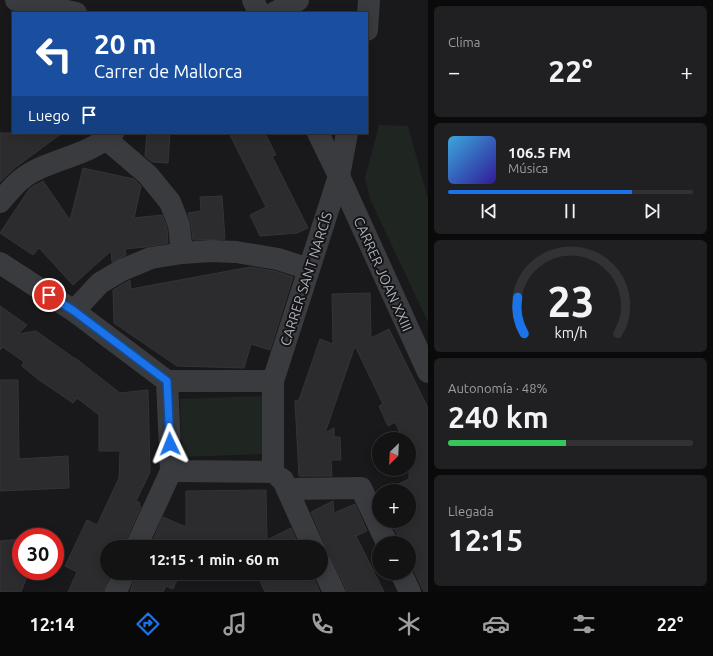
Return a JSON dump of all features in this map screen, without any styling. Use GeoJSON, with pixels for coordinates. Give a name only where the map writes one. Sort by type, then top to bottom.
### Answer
{"type":"FeatureCollection","features":[{"type":"Feature","properties":{"kind":"street"},"geometry":{"type":"LineString","coordinates":[[16,0],[71,12]]}},
{"type":"Feature","properties":{"kind":"street"},"geometry":{"type":"LineString","coordinates":[[253,0],[259,12]]}},
{"type":"Feature","properties":{"kind":"street"},"geometry":{"type":"LineString","coordinates":[[276,12],[298,0]]}},
{"type":"Feature","properties":{"kind":"street"},"geometry":{"type":"LineString","coordinates":[[368,15],[369,0]]}},
{"type":"Feature","properties":{"kind":"street","name":"CARRER JOAN XXIII"},"geometry":{"type":"LineString","coordinates":[[318,134],[428,372]]}},
{"type":"Feature","properties":{"kind":"street","name":"CARRER SANT NARCÍS"},"geometry":{"type":"LineString","coordinates":[[273,472],[273,381],[339,176],[347,134]]}},
{"type":"Feature","properties":{"kind":"street"},"geometry":{"type":"LineString","coordinates":[[0,202],[16,184],[34,171],[78,153],[110,136],[148,176],[170,202],[179,225],[182,253]]}},
{"type":"Feature","properties":{"kind":"street"},"geometry":{"type":"LineString","coordinates":[[74,311],[100,284],[122,270],[151,258],[182,253],[211,251],[236,252],[278,259],[309,269]]}},
{"type":"Feature","properties":{"kind":"street"},"geometry":{"type":"LineString","coordinates":[[0,263],[74,311],[167,381],[273,381]]}},
{"type":"Feature","properties":{"kind":"street"},"geometry":{"type":"LineString","coordinates":[[139,540],[170,471],[167,381]]}},
{"type":"Feature","properties":{"kind":"street"},"geometry":{"type":"LineString","coordinates":[[170,471],[273,472],[283,480],[310,540]]}},
{"type":"Feature","properties":{"kind":"street"},"geometry":{"type":"LineString","coordinates":[[287,489],[361,488],[384,536]]}},
{"type":"Feature","properties":{"kind":"street"},"geometry":{"type":"LineString","coordinates":[[328,579],[334,592]]}},
{"type":"Feature","properties":{"kind":"street"},"geometry":{"type":"LineString","coordinates":[[116,592],[121,580]]}},
{"type":"Feature","properties":{"kind":"street"},"geometry":{"type":"LineString","coordinates":[[404,580],[410,592]]}},
{"type":"Feature","properties":{"kind":"shaded area"},"geometry":{"type":"Polygon","coordinates":[[[379,125],[408,126],[428,199],[428,322],[370,199],[365,178],[379,125]]]}},
{"type":"Feature","properties":{"kind":"shaded area"},"geometry":{"type":"Polygon","coordinates":[[[263,396],[265,454],[182,457],[180,399],[263,396]]]}},
{"type":"Feature","properties":{"kind":"building"},"geometry":{"type":"Polygon","coordinates":[[[0,133],[61,134],[16,167],[0,182],[0,133]]]}},
{"type":"Feature","properties":{"kind":"building"},"geometry":{"type":"Polygon","coordinates":[[[147,134],[170,134],[168,163],[152,162],[145,156],[147,134]]]}},
{"type":"Feature","properties":{"kind":"building"},"geometry":{"type":"Polygon","coordinates":[[[230,134],[266,134],[276,155],[272,156],[308,228],[297,233],[260,236],[250,215],[266,207],[230,134]]]}},
{"type":"Feature","properties":{"kind":"building"},"geometry":{"type":"Polygon","coordinates":[[[83,168],[134,179],[141,186],[134,218],[162,215],[167,228],[168,243],[125,249],[126,255],[112,262],[111,251],[73,285],[39,248],[33,255],[0,233],[30,188],[43,181],[70,220],[83,168]]]}},
{"type":"Feature","properties":{"kind":"building"},"geometry":{"type":"Polygon","coordinates":[[[222,196],[225,239],[193,240],[188,213],[201,211],[200,197],[222,196]]]}},
{"type":"Feature","properties":{"kind":"building"},"geometry":{"type":"Polygon","coordinates":[[[250,267],[275,271],[293,277],[270,350],[251,344],[244,368],[177,366],[114,323],[113,290],[130,280],[131,289],[250,267]]]}},
{"type":"Feature","properties":{"kind":"building"},"geometry":{"type":"Polygon","coordinates":[[[370,293],[371,338],[389,329],[428,408],[428,592],[424,592],[416,575],[416,536],[398,536],[394,528],[416,528],[416,484],[398,484],[409,479],[409,476],[416,476],[416,432],[400,432],[395,422],[388,426],[379,406],[383,404],[355,346],[325,433],[334,428],[334,437],[340,437],[341,460],[331,460],[332,476],[299,476],[295,401],[299,400],[320,339],[333,344],[332,294],[370,293]]]}},
{"type":"Feature","properties":{"kind":"building"},"geometry":{"type":"Polygon","coordinates":[[[0,306],[27,325],[18,334],[36,331],[75,358],[120,393],[148,390],[150,472],[136,501],[140,503],[139,506],[141,507],[126,540],[100,540],[100,580],[108,580],[104,592],[68,592],[77,572],[65,566],[87,520],[97,525],[119,478],[120,451],[99,451],[99,415],[77,398],[73,403],[39,380],[22,366],[24,362],[3,347],[0,350],[0,306]]]}},
{"type":"Feature","properties":{"kind":"building"},"geometry":{"type":"Polygon","coordinates":[[[0,380],[18,380],[19,459],[68,456],[69,488],[0,491],[0,380]]]}},
{"type":"Feature","properties":{"kind":"building"},"geometry":{"type":"Polygon","coordinates":[[[266,490],[267,540],[153,540],[163,517],[186,527],[186,491],[266,490]]]}},
{"type":"Feature","properties":{"kind":"building"},"geometry":{"type":"Polygon","coordinates":[[[333,501],[334,513],[355,504],[367,531],[356,536],[372,568],[372,580],[378,580],[384,592],[346,592],[332,559],[328,554],[328,540],[323,540],[311,512],[333,501]]]}},
{"type":"Feature","properties":{"kind":"building"},"geometry":{"type":"Polygon","coordinates":[[[291,528],[296,540],[267,540],[291,528]]]}},
{"type":"Feature","properties":{"kind":"building"},"geometry":{"type":"Polygon","coordinates":[[[12,540],[12,580],[26,580],[21,592],[0,592],[0,541],[12,540]]]}},
{"type":"Feature","properties":{"kind":"building"},"geometry":{"type":"Polygon","coordinates":[[[134,580],[177,580],[173,589],[166,586],[163,592],[130,592],[134,580]]]}},
{"type":"Feature","properties":{"kind":"building"},"geometry":{"type":"Polygon","coordinates":[[[260,580],[314,580],[320,592],[265,592],[260,580]]]}},
{"type":"Feature","properties":{"kind":"route"},"geometry":{"type":"LineString","coordinates":[[49,295],[74,311],[167,381],[170,444]]}}]}
